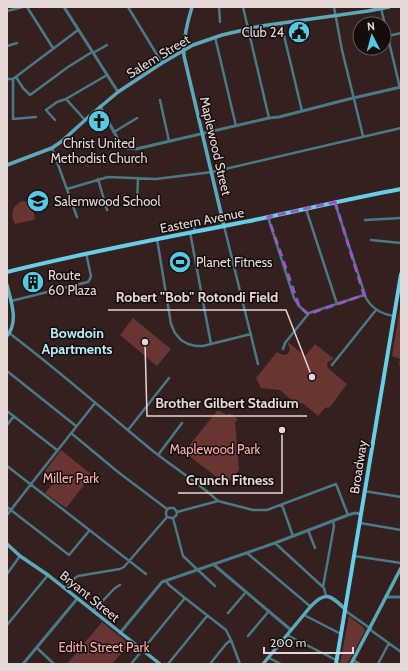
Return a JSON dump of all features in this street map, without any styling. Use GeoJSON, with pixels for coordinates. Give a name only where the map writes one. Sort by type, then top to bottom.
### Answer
{"type":"FeatureCollection","features":[{"type":"Feature","properties":{"kind":"main road","name":"Salem Street"},"geometry":{"type":"LineString","coordinates":[[7,166],[52,148],[118,92],[192,45],[215,37],[248,29],[389,7]]}},
{"type":"Feature","properties":{"kind":"main road","name":"Maplewood Street"},"geometry":{"type":"LineString","coordinates":[[191,8],[186,25],[184,56],[224,226]]}},
{"type":"Feature","properties":{"kind":"main road","name":"Eastern Avenue"},"geometry":{"type":"LineString","coordinates":[[7,272],[86,253],[401,189]]}},
{"type":"Feature","properties":{"kind":"main road","name":"Broadway"},"geometry":{"type":"LineString","coordinates":[[336,662],[401,274]]}},
{"type":"Feature","properties":{"kind":"main road"},"geometry":{"type":"LineString","coordinates":[[7,285],[14,318],[13,326],[8,335]]}},
{"type":"Feature","properties":{"kind":"main road","name":"Bryant Street"},"geometry":{"type":"LineString","coordinates":[[7,544],[20,556],[48,575],[160,664]]}},
{"type":"Feature","properties":{"kind":"main road"},"geometry":{"type":"LineString","coordinates":[[352,662],[401,568]]}},
{"type":"Feature","properties":{"kind":"main road"},"geometry":{"type":"LineString","coordinates":[[263,664],[318,599],[326,596],[330,597],[345,609]]}},
{"type":"Feature","properties":{"kind":"street"},"geometry":{"type":"LineString","coordinates":[[7,11],[23,7]]}},
{"type":"Feature","properties":{"kind":"street"},"geometry":{"type":"LineString","coordinates":[[28,7],[53,48]]}},
{"type":"Feature","properties":{"kind":"street"},"geometry":{"type":"LineString","coordinates":[[64,7],[118,92]]}},
{"type":"Feature","properties":{"kind":"street"},"geometry":{"type":"LineString","coordinates":[[128,7],[162,63]]}},
{"type":"Feature","properties":{"kind":"street"},"geometry":{"type":"LineString","coordinates":[[187,7],[191,8]]}},
{"type":"Feature","properties":{"kind":"street"},"geometry":{"type":"LineString","coordinates":[[219,7],[220,22]]}},
{"type":"Feature","properties":{"kind":"street"},"geometry":{"type":"LineString","coordinates":[[243,7],[269,118]]}},
{"type":"Feature","properties":{"kind":"street"},"geometry":{"type":"LineString","coordinates":[[334,7],[363,136]]}},
{"type":"Feature","properties":{"kind":"street"},"geometry":{"type":"LineString","coordinates":[[281,23],[302,111]]}},
{"type":"Feature","properties":{"kind":"street"},"geometry":{"type":"LineString","coordinates":[[7,79],[15,78],[78,30]]}},
{"type":"Feature","properties":{"kind":"street"},"geometry":{"type":"LineString","coordinates":[[215,37],[236,126]]}},
{"type":"Feature","properties":{"kind":"street"},"geometry":{"type":"LineString","coordinates":[[7,46],[17,43]]}},
{"type":"Feature","properties":{"kind":"street"},"geometry":{"type":"LineString","coordinates":[[15,78],[30,95],[62,71],[107,45]]}},
{"type":"Feature","properties":{"kind":"street"},"geometry":{"type":"LineString","coordinates":[[100,106],[122,144],[127,148],[132,149],[279,117],[400,87],[392,53]]}},
{"type":"Feature","properties":{"kind":"street"},"geometry":{"type":"LineString","coordinates":[[55,120],[46,110],[57,102],[107,75]]}},
{"type":"Feature","properties":{"kind":"street"},"geometry":{"type":"LineString","coordinates":[[15,78],[13,118],[36,117]]}},
{"type":"Feature","properties":{"kind":"street"},"geometry":{"type":"LineString","coordinates":[[66,98],[85,120]]}},
{"type":"Feature","properties":{"kind":"street"},"geometry":{"type":"LineString","coordinates":[[160,100],[169,141]]}},
{"type":"Feature","properties":{"kind":"street"},"geometry":{"type":"LineString","coordinates":[[114,132],[137,118]]}},
{"type":"Feature","properties":{"kind":"street"},"geometry":{"type":"LineString","coordinates":[[67,189],[110,177],[158,179],[212,172],[401,128]]}},
{"type":"Feature","properties":{"kind":"street"},"geometry":{"type":"LineString","coordinates":[[52,148],[77,217]]}},
{"type":"Feature","properties":{"kind":"street"},"geometry":{"type":"LineString","coordinates":[[137,205],[138,178]]}},
{"type":"Feature","properties":{"kind":"street"},"geometry":{"type":"LineString","coordinates":[[98,180],[107,210]]}},
{"type":"Feature","properties":{"kind":"street"},"geometry":{"type":"LineString","coordinates":[[335,202],[364,294],[369,303],[376,310],[385,315],[394,316]]}},
{"type":"Feature","properties":{"kind":"street"},"geometry":{"type":"LineString","coordinates":[[306,209],[337,304]]}},
{"type":"Feature","properties":{"kind":"street"},"geometry":{"type":"LineString","coordinates":[[268,217],[294,298],[299,306],[308,314]]}},
{"type":"Feature","properties":{"kind":"street"},"geometry":{"type":"LineString","coordinates":[[365,220],[401,218]]}},
{"type":"Feature","properties":{"kind":"street"},"geometry":{"type":"LineString","coordinates":[[192,220],[192,232],[212,344]]}},
{"type":"Feature","properties":{"kind":"street","name":"Maplewood Street"},"geometry":{"type":"LineString","coordinates":[[224,226],[258,364]]}},
{"type":"Feature","properties":{"kind":"street"},"geometry":{"type":"LineString","coordinates":[[157,239],[171,324],[175,333],[181,340],[192,345],[199,346],[251,334]]}},
{"type":"Feature","properties":{"kind":"street"},"geometry":{"type":"LineString","coordinates":[[371,240],[401,243]]}},
{"type":"Feature","properties":{"kind":"street"},"geometry":{"type":"LineString","coordinates":[[11,301],[88,282],[91,276],[86,253]]}},
{"type":"Feature","properties":{"kind":"street"},"geometry":{"type":"LineString","coordinates":[[284,349],[285,343],[312,311],[364,294]]}},
{"type":"Feature","properties":{"kind":"street"},"geometry":{"type":"LineString","coordinates":[[332,365],[376,310]]}},
{"type":"Feature","properties":{"kind":"street"},"geometry":{"type":"LineString","coordinates":[[8,335],[46,361],[158,455],[218,501]]}},
{"type":"Feature","properties":{"kind":"street"},"geometry":{"type":"LineString","coordinates":[[7,371],[76,426]]}},
{"type":"Feature","properties":{"kind":"street"},"geometry":{"type":"LineString","coordinates":[[128,430],[169,378]]}},
{"type":"Feature","properties":{"kind":"street"},"geometry":{"type":"LineString","coordinates":[[7,515],[95,403]]}},
{"type":"Feature","properties":{"kind":"street"},"geometry":{"type":"LineString","coordinates":[[7,411],[57,450]]}},
{"type":"Feature","properties":{"kind":"street"},"geometry":{"type":"LineString","coordinates":[[7,425],[14,416]]}},
{"type":"Feature","properties":{"kind":"street"},"geometry":{"type":"LineString","coordinates":[[158,455],[182,423]]}},
{"type":"Feature","properties":{"kind":"street"},"geometry":{"type":"LineString","coordinates":[[71,433],[118,472],[167,509]]}},
{"type":"Feature","properties":{"kind":"street"},"geometry":{"type":"LineString","coordinates":[[7,466],[146,574]]}},
{"type":"Feature","properties":{"kind":"street"},"geometry":{"type":"LineString","coordinates":[[173,518],[176,516],[177,512],[218,501],[248,508],[267,510],[336,484],[348,515]]}},
{"type":"Feature","properties":{"kind":"street"},"geometry":{"type":"LineString","coordinates":[[364,491],[401,498]]}},
{"type":"Feature","properties":{"kind":"street"},"geometry":{"type":"LineString","coordinates":[[282,505],[293,536]]}},
{"type":"Feature","properties":{"kind":"street"},"geometry":{"type":"LineString","coordinates":[[7,507],[68,555],[90,531]]}},
{"type":"Feature","properties":{"kind":"street"},"geometry":{"type":"LineString","coordinates":[[167,509],[170,507],[174,508],[177,512]]}},
{"type":"Feature","properties":{"kind":"street"},"geometry":{"type":"LineString","coordinates":[[65,589],[77,576],[121,569],[124,567],[167,517],[167,509]]}},
{"type":"Feature","properties":{"kind":"street"},"geometry":{"type":"LineString","coordinates":[[120,633],[161,583],[275,543],[348,515],[355,513],[361,514]]}},
{"type":"Feature","properties":{"kind":"street"},"geometry":{"type":"LineString","coordinates":[[167,517],[173,518]]}},
{"type":"Feature","properties":{"kind":"street"},"geometry":{"type":"LineString","coordinates":[[173,518],[184,556],[216,586]]}},
{"type":"Feature","properties":{"kind":"street"},"geometry":{"type":"LineString","coordinates":[[323,588],[334,526],[333,521]]}},
{"type":"Feature","properties":{"kind":"street"},"geometry":{"type":"LineString","coordinates":[[359,523],[401,530]]}},
{"type":"Feature","properties":{"kind":"street"},"geometry":{"type":"LineString","coordinates":[[308,530],[315,548]]}},
{"type":"Feature","properties":{"kind":"street"},"geometry":{"type":"LineString","coordinates":[[275,543],[324,588],[326,596]]}},
{"type":"Feature","properties":{"kind":"street"},"geometry":{"type":"LineString","coordinates":[[246,552],[311,607]]}},
{"type":"Feature","properties":{"kind":"street"},"geometry":{"type":"LineString","coordinates":[[354,555],[401,564]]}},
{"type":"Feature","properties":{"kind":"street"},"geometry":{"type":"LineString","coordinates":[[7,574],[20,556]]}},
{"type":"Feature","properties":{"kind":"street"},"geometry":{"type":"LineString","coordinates":[[213,564],[291,630]]}},
{"type":"Feature","properties":{"kind":"street"},"geometry":{"type":"LineString","coordinates":[[7,625],[48,575]]}},
{"type":"Feature","properties":{"kind":"street"},"geometry":{"type":"LineString","coordinates":[[166,581],[169,585],[226,630],[240,664]]}},
{"type":"Feature","properties":{"kind":"street"},"geometry":{"type":"LineString","coordinates":[[93,612],[115,588],[120,585]]}},
{"type":"Feature","properties":{"kind":"street"},"geometry":{"type":"LineString","coordinates":[[228,613],[246,592]]}},
{"type":"Feature","properties":{"kind":"street"},"geometry":{"type":"LineString","coordinates":[[386,597],[401,597]]}},
{"type":"Feature","properties":{"kind":"street"},"geometry":{"type":"LineString","coordinates":[[131,664],[185,598]]}},
{"type":"Feature","properties":{"kind":"street"},"geometry":{"type":"LineString","coordinates":[[23,664],[77,599]]}},
{"type":"Feature","properties":{"kind":"street"},"geometry":{"type":"LineString","coordinates":[[345,609],[372,632],[401,652]]}},
{"type":"Feature","properties":{"kind":"street"},"geometry":{"type":"LineString","coordinates":[[248,636],[269,611]]}},
{"type":"Feature","properties":{"kind":"street"},"geometry":{"type":"LineString","coordinates":[[304,615],[341,634]]}},
{"type":"Feature","properties":{"kind":"street"},"geometry":{"type":"LineString","coordinates":[[168,664],[207,616]]}},
{"type":"Feature","properties":{"kind":"street"},"geometry":{"type":"LineString","coordinates":[[287,635],[336,662]]}},
{"type":"Feature","properties":{"kind":"street"},"geometry":{"type":"LineString","coordinates":[[210,664],[231,640]]}},
{"type":"Feature","properties":{"kind":"street"},"geometry":{"type":"LineString","coordinates":[[378,664],[390,643]]}},
{"type":"Feature","properties":{"kind":"street"},"geometry":{"type":"LineString","coordinates":[[37,648],[54,664]]}},
{"type":"Feature","properties":{"kind":"street"},"geometry":{"type":"LineString","coordinates":[[269,658],[281,664]]}},
{"type":"Feature","properties":{"kind":"street"},"geometry":{"type":"LineString","coordinates":[[352,662],[360,664]]}},
{"type":"Feature","properties":{"kind":"highlighted area"},"geometry":{"type":"Polygon","coordinates":[[[335,202],[364,295],[308,314],[299,306],[268,217],[335,202]]]}},
{"type":"Feature","properties":{"kind":"green space"},"geometry":{"type":"Polygon","coordinates":[[[22,201],[31,202],[35,218],[33,220],[15,224],[12,214],[16,205],[22,201]]]}},
{"type":"Feature","properties":{"kind":"green space"},"geometry":{"type":"Polygon","coordinates":[[[401,301],[401,365],[399,365],[400,359],[392,356],[401,301]]]}},
{"type":"Feature","properties":{"kind":"green space"},"geometry":{"type":"Polygon","coordinates":[[[133,318],[171,349],[157,366],[120,335],[133,318]]]}},
{"type":"Feature","properties":{"kind":"green space"},"geometry":{"type":"Polygon","coordinates":[[[288,342],[305,356],[315,344],[334,359],[328,362],[328,368],[347,384],[330,407],[325,408],[318,416],[304,404],[294,402],[280,390],[261,388],[256,378],[277,352],[283,355],[288,354],[290,349],[288,342]]]}},
{"type":"Feature","properties":{"kind":"green space","name":"Maplewood Park"},"geometry":{"type":"Polygon","coordinates":[[[217,411],[227,415],[229,413],[238,419],[235,422],[239,470],[227,485],[184,452],[217,411]]]}},
{"type":"Feature","properties":{"kind":"green space","name":"Miller Park"},"geometry":{"type":"Polygon","coordinates":[[[61,450],[92,475],[66,508],[45,493],[56,480],[45,471],[61,450]]]}},
{"type":"Feature","properties":{"kind":"green space"},"geometry":{"type":"Polygon","coordinates":[[[349,616],[364,628],[365,631],[347,664],[340,664],[349,616]]]}},
{"type":"Feature","properties":{"kind":"green space","name":"Edith Street Park"},"geometry":{"type":"Polygon","coordinates":[[[102,622],[129,644],[112,664],[67,664],[102,622]]]}},
{"type":"Feature","properties":{"kind":"place","name":"Club 24"},"geometry":{"type":"Point","coordinates":[299,32]}},
{"type":"Feature","properties":{"kind":"place","name":"Christ United Methodist Church"},"geometry":{"type":"Point","coordinates":[99,121]}},
{"type":"Feature","properties":{"kind":"place","name":"Salemwood School"},"geometry":{"type":"Point","coordinates":[38,201]}},
{"type":"Feature","properties":{"kind":"place","name":"Planet Fitness"},"geometry":{"type":"Point","coordinates":[180,262]}},
{"type":"Feature","properties":{"kind":"place","name":"Route 60 Plaza"},"geometry":{"type":"Point","coordinates":[33,282]}},
{"type":"Feature","properties":{"kind":"place","name":"Brother Gilbert Stadium"},"geometry":{"type":"Point","coordinates":[145,342]}},
{"type":"Feature","properties":{"kind":"place","name":"Robert \"Bob\" Rotondi Field"},"geometry":{"type":"Point","coordinates":[312,377]}},
{"type":"Feature","properties":{"kind":"place","name":"Crunch Fitness"},"geometry":{"type":"Point","coordinates":[282,430]}},
{"type":"Feature","properties":{"kind":"district","name":"Bowdoin Apartments"},"geometry":{"type":"Point","coordinates":[77,342]}}]}
